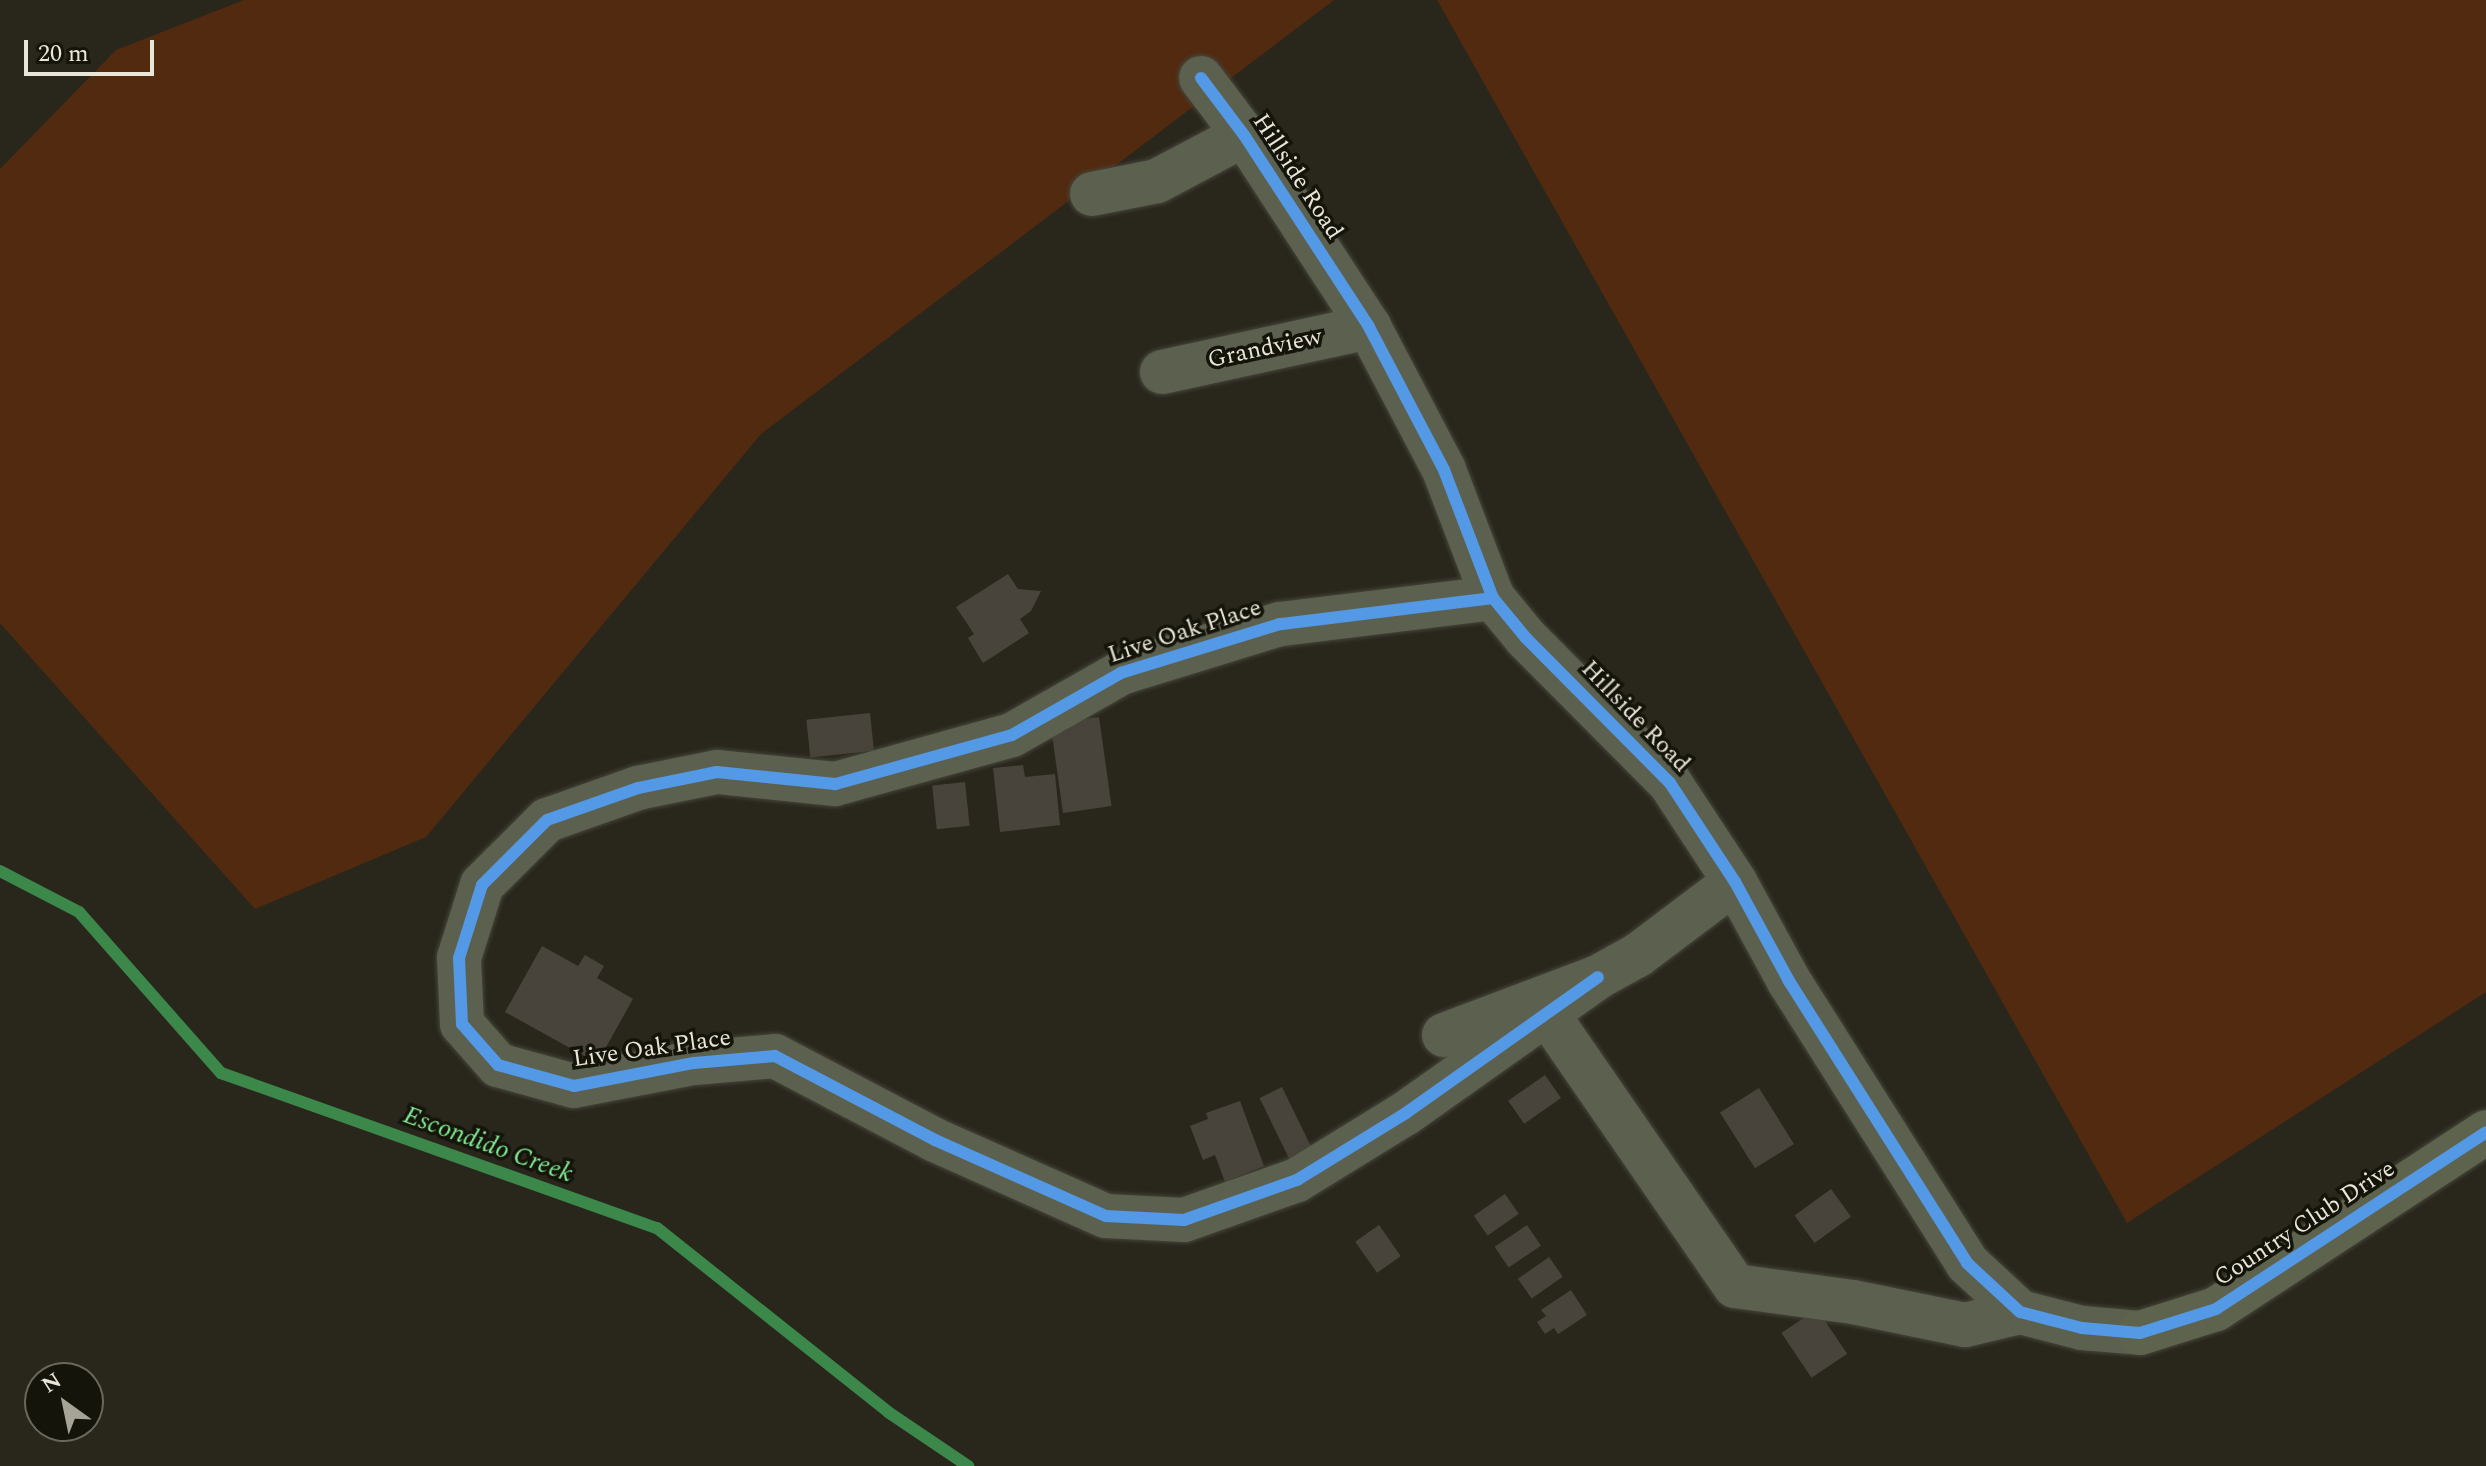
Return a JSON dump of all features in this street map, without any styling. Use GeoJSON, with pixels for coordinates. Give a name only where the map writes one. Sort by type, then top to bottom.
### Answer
{"type":"FeatureCollection","features":[{"type":"Feature","properties":{"kind":"street","name":"Hillside Road"},"geometry":{"type":"LineString","coordinates":[[1201,78],[1244,135],[1369,327],[1444,470],[1493,598],[1526,638],[1670,783],[1735,882],[1789,981],[1967,1263],[2020,1312],[2082,1328],[2140,1333]]}},
{"type":"Feature","properties":{"kind":"street"},"geometry":{"type":"LineString","coordinates":[[1092,194],[1157,181],[1244,135]]}},
{"type":"Feature","properties":{"kind":"street","name":"Grandview"},"geometry":{"type":"LineString","coordinates":[[1162,372],[1369,327]]}},
{"type":"Feature","properties":{"kind":"street","name":"Live Oak Place"},"geometry":{"type":"LineString","coordinates":[[1493,598],[1280,624],[1121,673],[1012,735],[835,784],[717,772],[638,788],[547,820],[482,885],[459,958],[462,1024],[498,1065],[574,1086],[694,1063],[775,1056],[935,1140],[1106,1216],[1184,1220],[1297,1180],[1406,1113],[1598,977]]}},
{"type":"Feature","properties":{"kind":"street"},"geometry":{"type":"LineString","coordinates":[[1444,1035],[1598,977],[1638,955],[1735,882]]}},
{"type":"Feature","properties":{"kind":"street"},"geometry":{"type":"LineString","coordinates":[[1548,1015],[1735,1286],[1853,1302],[1965,1325],[2020,1312]]}},
{"type":"Feature","properties":{"kind":"street","name":"Country Club Drive"},"geometry":{"type":"LineString","coordinates":[[2140,1333],[2216,1309],[2486,1132]]}},
{"type":"Feature","properties":{"kind":"shaded area"},"geometry":{"type":"Polygon","coordinates":[[[244,0],[1334,0],[761,434],[426,837],[255,909],[0,623],[0,169],[116,50],[244,0]]]}},
{"type":"Feature","properties":{"kind":"shaded area"},"geometry":{"type":"Polygon","coordinates":[[[1437,0],[2486,0],[2486,992],[2127,1223],[1437,0]]]}},
{"type":"Feature","properties":{"kind":"building"},"geometry":{"type":"Polygon","coordinates":[[[1008,574],[1018,589],[1041,591],[1031,611],[1020,619],[1029,633],[983,663],[968,638],[974,634],[956,607],[1008,574]]]}},
{"type":"Feature","properties":{"kind":"building"},"geometry":{"type":"Polygon","coordinates":[[[870,713],[874,751],[810,757],[806,720],[870,713]]]}},
{"type":"Feature","properties":{"kind":"building"},"geometry":{"type":"Polygon","coordinates":[[[1099,717],[1112,806],[1063,813],[1050,724],[1099,717]]]}},
{"type":"Feature","properties":{"kind":"building"},"geometry":{"type":"Polygon","coordinates":[[[1023,765],[1025,777],[1055,774],[1060,825],[1000,832],[993,768],[1023,765]]]}},
{"type":"Feature","properties":{"kind":"building"},"geometry":{"type":"Polygon","coordinates":[[[965,782],[970,826],[937,829],[932,785],[965,782]]]}},
{"type":"Feature","properties":{"kind":"building"},"geometry":{"type":"Polygon","coordinates":[[[542,946],[578,966],[585,955],[604,966],[597,978],[633,999],[597,1063],[505,1012],[542,946]]]}},
{"type":"Feature","properties":{"kind":"building"},"geometry":{"type":"Polygon","coordinates":[[[1545,1075],[1561,1098],[1524,1124],[1508,1101],[1545,1075]]]}},
{"type":"Feature","properties":{"kind":"building"},"geometry":{"type":"Polygon","coordinates":[[[1282,1087],[1312,1149],[1290,1160],[1260,1098],[1282,1087]]]}},
{"type":"Feature","properties":{"kind":"building"},"geometry":{"type":"Polygon","coordinates":[[[1759,1088],[1794,1144],[1755,1168],[1720,1112],[1759,1088]]]}},
{"type":"Feature","properties":{"kind":"building"},"geometry":{"type":"Polygon","coordinates":[[[1240,1101],[1264,1166],[1225,1182],[1215,1155],[1203,1160],[1190,1126],[1208,1119],[1206,1113],[1240,1101]]]}},
{"type":"Feature","properties":{"kind":"building"},"geometry":{"type":"Polygon","coordinates":[[[1831,1189],[1851,1217],[1815,1243],[1795,1215],[1831,1189]]]}},
{"type":"Feature","properties":{"kind":"building"},"geometry":{"type":"Polygon","coordinates":[[[1505,1194],[1519,1214],[1488,1235],[1474,1216],[1505,1194]]]}},
{"type":"Feature","properties":{"kind":"building"},"geometry":{"type":"Polygon","coordinates":[[[1379,1225],[1401,1256],[1377,1273],[1355,1242],[1379,1225]]]}},
{"type":"Feature","properties":{"kind":"building"},"geometry":{"type":"Polygon","coordinates":[[[1527,1225],[1541,1246],[1509,1268],[1495,1247],[1527,1225]]]}},
{"type":"Feature","properties":{"kind":"building"},"geometry":{"type":"Polygon","coordinates":[[[1549,1257],[1563,1277],[1532,1298],[1518,1279],[1549,1257]]]}},
{"type":"Feature","properties":{"kind":"building"},"geometry":{"type":"Polygon","coordinates":[[[1571,1290],[1587,1315],[1558,1334],[1554,1328],[1545,1334],[1537,1322],[1546,1316],[1541,1310],[1571,1290]]]}},
{"type":"Feature","properties":{"kind":"building"},"geometry":{"type":"Polygon","coordinates":[[[1817,1309],[1847,1354],[1812,1378],[1781,1333],[1817,1309]]]}},
{"type":"Feature","properties":{"kind":"waterway","name":"Escondido Creek"},"geometry":{"type":"LineString","coordinates":[[0,871],[79,912],[221,1073],[657,1228],[888,1412],[968,1466]]}},
{"type":"Feature","properties":{"kind":"cycle path"},"geometry":{"type":"LineString","coordinates":[[1201,78],[1244,135],[1369,327],[1444,470],[1493,598],[1526,638],[1670,783],[1735,882],[1789,981],[1967,1263],[2020,1312],[2082,1328],[2140,1333],[2216,1309],[2486,1132]]}},
{"type":"Feature","properties":{"kind":"cycle path"},"geometry":{"type":"LineString","coordinates":[[1493,598],[1280,624],[1121,673],[1012,735],[835,784],[717,772],[638,788],[547,820],[482,885],[459,958],[462,1024],[498,1065],[574,1086],[694,1063],[775,1056],[935,1140],[1106,1216],[1184,1220],[1297,1180],[1406,1113],[1598,977]]}}]}
